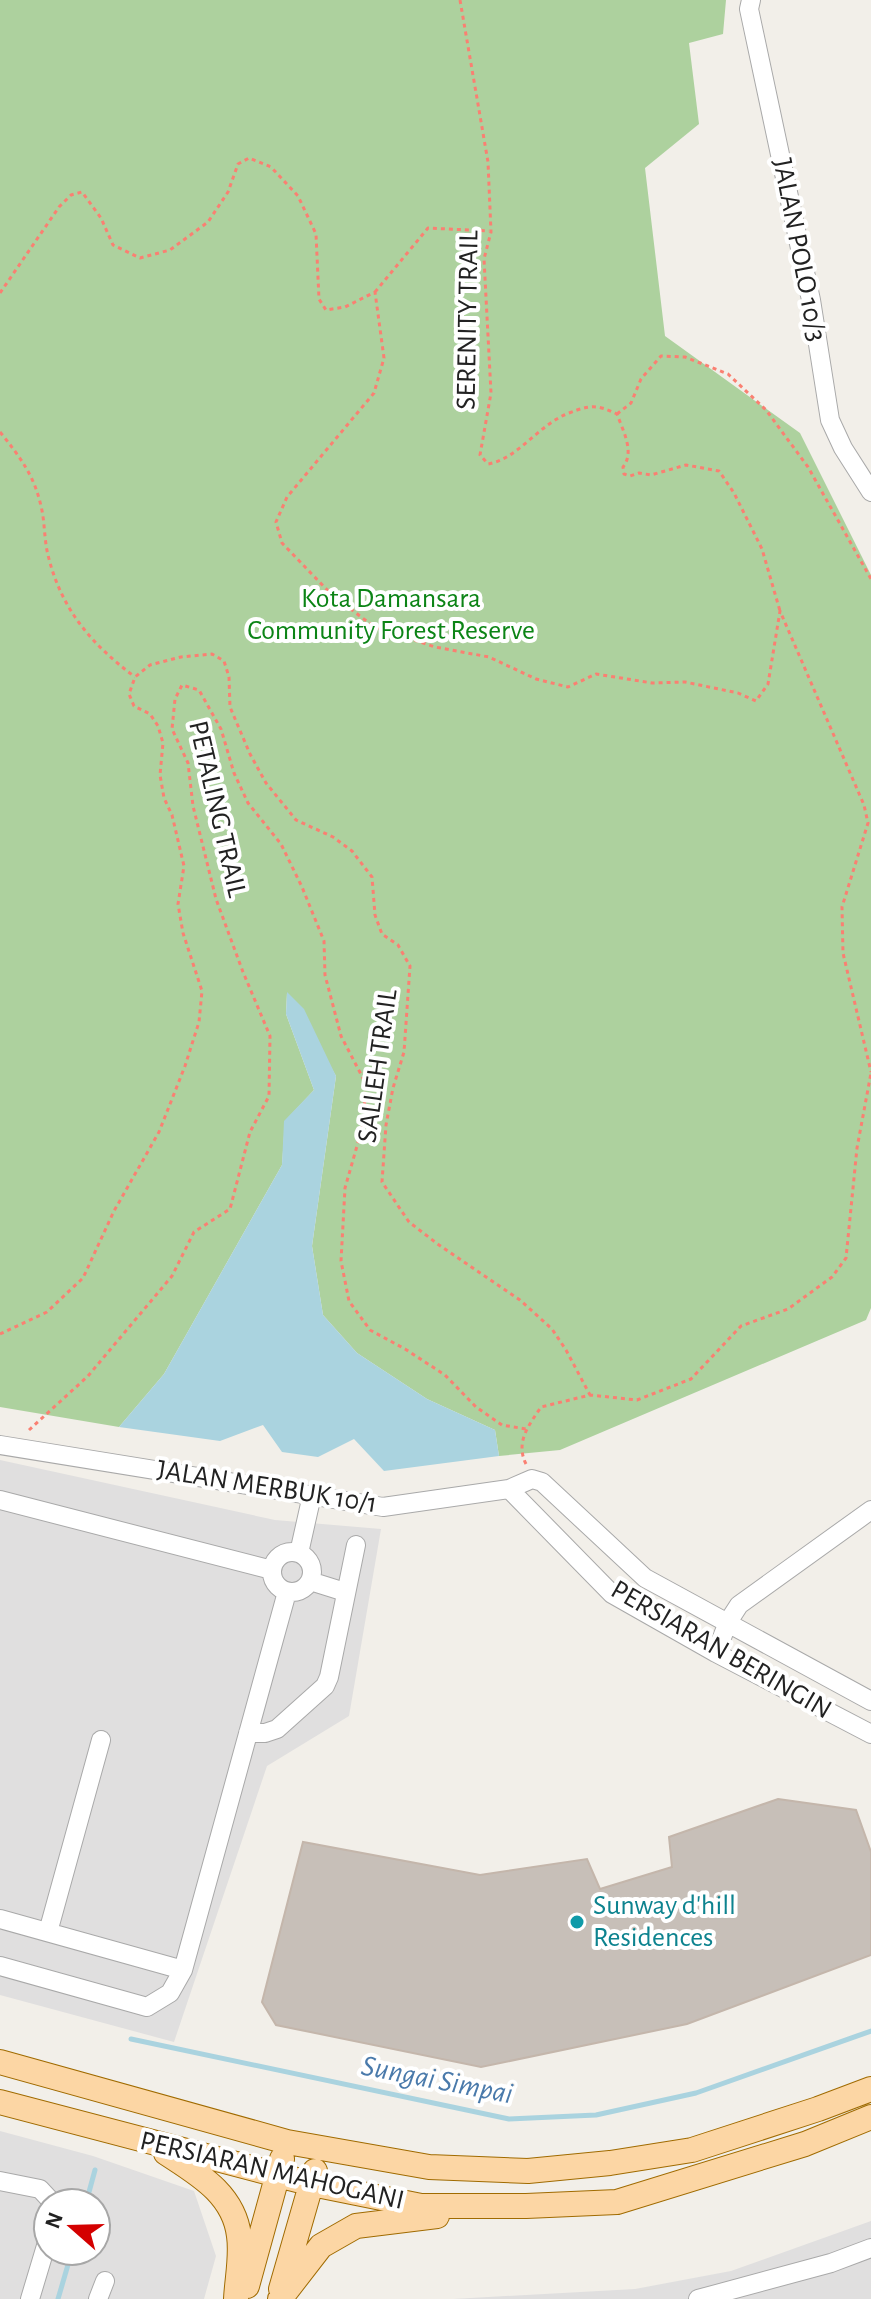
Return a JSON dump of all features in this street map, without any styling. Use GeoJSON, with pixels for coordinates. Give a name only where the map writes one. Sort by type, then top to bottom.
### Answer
{"type":"FeatureCollection","features":[{"type":"Feature","properties":{"kind":"main road","name":"PERSIARAN MAHOGANI"},"geometry":{"type":"LineString","coordinates":[[0,2062],[287,2142],[429,2167],[528,2171],[610,2163],[692,2150],[871,2089]]}},
{"type":"Feature","properties":{"kind":"main road","name":"PERSIARAN MAHOGANI"},"geometry":{"type":"LineString","coordinates":[[0,2102],[312,2184],[421,2206],[617,2202],[805,2144],[871,2117]]}},
{"type":"Feature","properties":{"kind":"main road"},"geometry":{"type":"LineString","coordinates":[[243,2299],[287,2142]]}},
{"type":"Feature","properties":{"kind":"main road"},"geometry":{"type":"LineString","coordinates":[[150,2143],[206,2179],[230,2206],[239,2236],[236,2299]]}},
{"type":"Feature","properties":{"kind":"main road"},"geometry":{"type":"LineString","coordinates":[[279,2299],[322,2149]]}},
{"type":"Feature","properties":{"kind":"main road"},"geometry":{"type":"LineString","coordinates":[[279,2299],[321,2246],[356,2226],[526,2206]]}},
{"type":"Feature","properties":{"kind":"street","name":"JALAN POLO 10/3"},"geometry":{"type":"LineString","coordinates":[[751,0],[749,9],[811,300],[830,420],[843,448],[871,492]]}},
{"type":"Feature","properties":{"kind":"street","name":"JALAN MERBUK 10/1"},"geometry":{"type":"LineString","coordinates":[[6,1446],[383,1507],[509,1489],[532,1479]]}},
{"type":"Feature","properties":{"kind":"street","name":"PERSIARAN BERINGIN"},"geometry":{"type":"LineString","coordinates":[[532,1479],[542,1482],[645,1578],[871,1701]]}},
{"type":"Feature","properties":{"kind":"street","name":"PERSIARAN BERINGIN"},"geometry":{"type":"LineString","coordinates":[[509,1489],[612,1594],[716,1653],[871,1734]]}},
{"type":"Feature","properties":{"kind":"street"},"geometry":{"type":"LineString","coordinates":[[299,1553],[312,1495]]}},
{"type":"Feature","properties":{"kind":"street"},"geometry":{"type":"LineString","coordinates":[[0,1500],[272,1570]]}},
{"type":"Feature","properties":{"kind":"street"},"geometry":{"type":"LineString","coordinates":[[716,1653],[728,1622],[739,1605],[868,1517]]}},
{"type":"Feature","properties":{"kind":"street"},"geometry":{"type":"LineString","coordinates":[[248,1733],[277,1729],[325,1686],[356,1545]]}},
{"type":"Feature","properties":{"kind":"street"},"geometry":{"type":"LineString","coordinates":[[287,1553],[299,1553],[312,1568],[310,1581],[300,1591],[287,1592],[276,1584],[272,1570],[276,1560],[287,1553]]}},
{"type":"Feature","properties":{"kind":"street"},"geometry":{"type":"LineString","coordinates":[[310,1581],[345,1592]]}},
{"type":"Feature","properties":{"kind":"street"},"geometry":{"type":"LineString","coordinates":[[0,1966],[147,2007],[170,1993],[183,1970],[287,1592]]}},
{"type":"Feature","properties":{"kind":"street"},"geometry":{"type":"LineString","coordinates":[[48,1932],[101,1740]]}},
{"type":"Feature","properties":{"kind":"street"},"geometry":{"type":"LineString","coordinates":[[0,1919],[183,1970]]}},
{"type":"Feature","properties":{"kind":"street"},"geometry":{"type":"LineString","coordinates":[[0,2181],[32,2187]]}},
{"type":"Feature","properties":{"kind":"street"},"geometry":{"type":"LineString","coordinates":[[698,2299],[831,2263],[871,2248]]}},
{"type":"Feature","properties":{"kind":"street"},"geometry":{"type":"LineString","coordinates":[[30,2299],[40,2267]]}},
{"type":"Feature","properties":{"kind":"path","name":"SERENITY TRAIL"},"geometry":{"type":"LineString","coordinates":[[460,0],[488,162],[491,232],[484,259],[491,393],[480,455],[488,464],[501,462],[554,419],[589,406],[617,414]]}},
{"type":"Feature","properties":{"kind":"path"},"geometry":{"type":"LineString","coordinates":[[0,293],[59,207],[71,195],[82,192],[101,218],[113,245],[140,258],[170,250],[208,222],[228,192],[238,164],[249,158],[271,167],[298,196],[316,234],[319,299],[326,310],[345,307],[375,292],[428,228],[491,232]]}},
{"type":"Feature","properties":{"kind":"path"},"geometry":{"type":"LineString","coordinates":[[375,292],[384,358],[374,393],[287,497],[276,522],[282,543],[331,594],[373,626],[435,647],[489,657],[536,679],[568,687],[596,674],[652,683],[685,682],[738,693],[756,701],[768,684],[780,611]]}},
{"type":"Feature","properties":{"kind":"path"},"geometry":{"type":"LineString","coordinates":[[532,1479],[520,1453],[526,1429],[541,1407],[590,1395],[637,1400],[691,1379],[741,1326],[788,1309],[832,1277],[846,1258],[857,1148],[871,1072],[843,953],[842,907],[868,823],[864,805],[780,611],[762,549],[734,493],[719,471],[686,465],[651,475],[624,474],[628,447],[617,414],[631,403],[641,379],[661,356],[685,357],[728,374],[766,410],[808,467],[871,579]]}},
{"type":"Feature","properties":{"kind":"path"},"geometry":{"type":"LineString","coordinates":[[0,432],[26,464],[41,506],[48,553],[57,584],[81,627],[109,658],[135,677],[129,694],[134,706],[150,714],[158,726],[163,743],[160,775],[164,798],[172,815],[184,866],[178,904],[183,933],[202,991],[199,1022],[159,1132],[114,1211],[83,1278],[47,1312],[0,1334]]}},
{"type":"Feature","properties":{"kind":"path","name":"SALLEH TRAIL"},"geometry":{"type":"LineString","coordinates":[[135,677],[150,665],[181,657],[212,654],[224,661],[229,677],[230,707],[266,783],[296,820],[333,837],[352,851],[372,877],[375,915],[382,934],[398,945],[410,966],[404,1052],[386,1125],[382,1182],[409,1222],[520,1300],[552,1329],[590,1395]]}},
{"type":"Feature","properties":{"kind":"path","name":"PETALING TRAIL"},"geometry":{"type":"LineString","coordinates":[[6,1446],[88,1376],[172,1276],[194,1232],[230,1209],[250,1132],[269,1096],[270,1036],[216,899],[193,806],[188,763],[172,729],[175,699],[182,685],[199,690],[221,729],[234,773],[248,803],[281,844],[302,887],[324,941],[325,975],[341,1036],[366,1084],[363,1125],[345,1188],[341,1261],[349,1301],[370,1330],[445,1375],[476,1407],[502,1425],[526,1429]]}},
{"type":"Feature","properties":{"kind":"shaded area"},"geometry":{"type":"Polygon","coordinates":[[[0,1460],[275,1520],[381,1529],[349,1716],[267,1766],[174,2042],[0,1995],[0,1460]]]}},
{"type":"Feature","properties":{"kind":"shaded area"},"geometry":{"type":"Polygon","coordinates":[[[0,2131],[93,2156],[194,2191],[216,2256],[204,2299],[0,2299],[0,2131]]]}},
{"type":"Feature","properties":{"kind":"shaded area"},"geometry":{"type":"Polygon","coordinates":[[[871,2221],[871,2299],[453,2299],[635,2289],[731,2271],[871,2221]]]}},
{"type":"Feature","properties":{"kind":"green space","name":"Kota Damansara Community Forest Reserve"},"geometry":{"type":"Polygon","coordinates":[[[0,0],[726,0],[723,34],[689,43],[699,124],[645,168],[665,336],[800,433],[871,575],[871,1308],[866,1320],[560,1450],[499,1456],[495,1430],[427,1399],[357,1353],[323,1315],[312,1246],[336,1076],[287,993],[286,1014],[314,1090],[285,1121],[282,1165],[164,1374],[119,1427],[0,1407],[0,0]]]}},
{"type":"Feature","properties":{"kind":"water"},"geometry":{"type":"Polygon","coordinates":[[[287,992],[304,1009],[336,1076],[312,1246],[323,1315],[357,1353],[427,1399],[495,1430],[499,1456],[384,1471],[354,1439],[318,1457],[282,1452],[263,1425],[220,1441],[119,1427],[164,1374],[282,1165],[284,1121],[314,1090],[286,1014],[287,992]]]}},
{"type":"Feature","properties":{"kind":"building","name":"Sunway d'hill Residences"},"geometry":{"type":"Polygon","coordinates":[[[778,1799],[856,1810],[871,1852],[871,1955],[687,2024],[481,2067],[276,2025],[262,2002],[303,1842],[480,1875],[587,1859],[600,1889],[672,1867],[669,1837],[778,1799]]]}},
{"type":"Feature","properties":{"kind":"waterway","name":"Sungai Simpai"},"geometry":{"type":"LineString","coordinates":[[131,2039],[509,2119],[596,2115],[696,2093],[871,2031]]}},
{"type":"Feature","properties":{"kind":"waterway","name":"Sungai Simpai"},"geometry":{"type":"LineString","coordinates":[[90,2187],[95,2170]]}},
{"type":"Feature","properties":{"kind":"waterway","name":"Sungai Simpai"},"geometry":{"type":"LineString","coordinates":[[58,2299],[67,2267]]}},
{"type":"Feature","properties":{"kind":"place","name":"Sunway d'hill Residences"},"geometry":{"type":"Point","coordinates":[577,1922]}}]}
